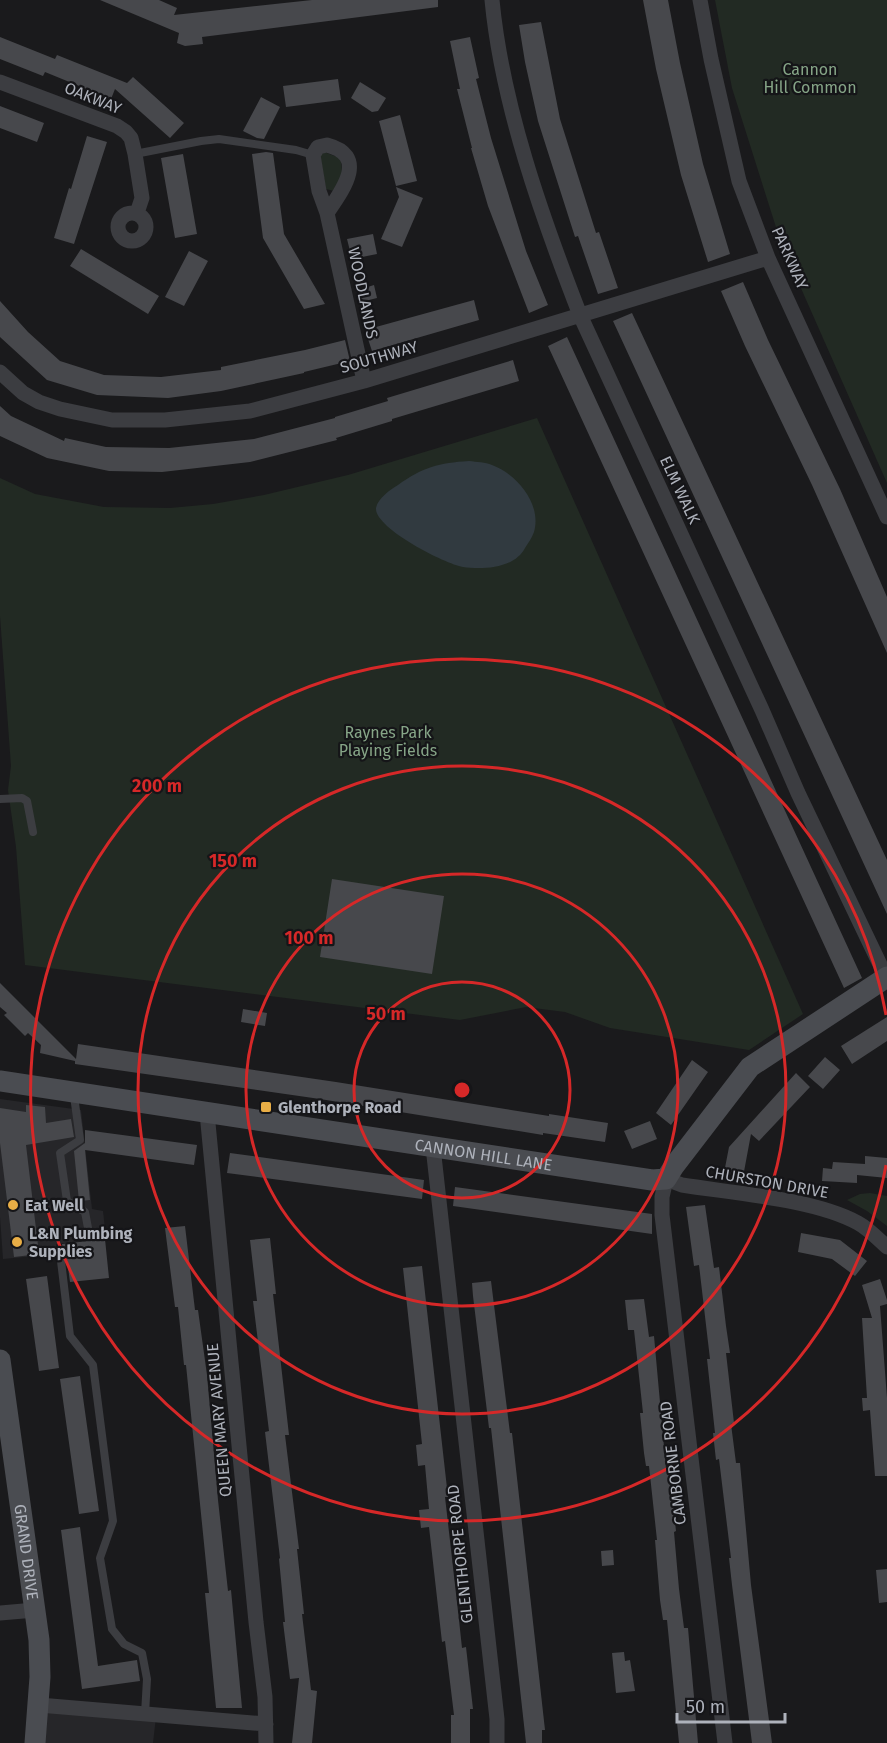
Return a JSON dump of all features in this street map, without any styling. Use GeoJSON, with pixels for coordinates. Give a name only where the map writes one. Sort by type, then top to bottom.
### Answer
{"type":"FeatureCollection","features":[{"type":"Feature","properties":{"kind":"street","name":"ELM WALK"},"geometry":{"type":"LineString","coordinates":[[492,0],[500,59],[524,149],[561,266],[580,315],[798,793],[886,977]]}},
{"type":"Feature","properties":{"kind":"street","name":"PARKWAY"},"geometry":{"type":"LineString","coordinates":[[700,0],[739,181],[768,258],[887,517]]}},
{"type":"Feature","properties":{"kind":"street","name":"OAKWAY"},"geometry":{"type":"LineString","coordinates":[[0,82],[117,126],[126,132],[131,138],[135,154],[142,198],[137,213]]}},
{"type":"Feature","properties":{"kind":"street"},"geometry":{"type":"LineString","coordinates":[[313,155],[318,147],[327,145],[337,147],[345,154],[349,165],[350,176],[327,213]]}},
{"type":"Feature","properties":{"kind":"street","name":"WOODLANDS"},"geometry":{"type":"LineString","coordinates":[[313,155],[319,191],[327,213],[364,381]]}},
{"type":"Feature","properties":{"kind":"street","name":"SOUTHWAY"},"geometry":{"type":"LineString","coordinates":[[0,372],[23,393],[39,402],[112,420],[165,420],[250,411],[364,381],[768,258]]}},
{"type":"Feature","properties":{"kind":"street"},"geometry":{"type":"LineString","coordinates":[[666,1179],[750,1067],[886,977]]}},
{"type":"Feature","properties":{"kind":"street","name":"CANNON HILL LANE"},"geometry":{"type":"LineString","coordinates":[[0,1082],[652,1180],[666,1179]]}},
{"type":"Feature","properties":{"kind":"street","name":"QUEEN MARY AVENUE"},"geometry":{"type":"LineString","coordinates":[[207,1113],[266,1743]]}},
{"type":"Feature","properties":{"kind":"street","name":"GLENTHORPE ROAD"},"geometry":{"type":"LineString","coordinates":[[433,1147],[497,1719],[497,1743]]}},
{"type":"Feature","properties":{"kind":"street","name":"CHURSTON DRIVE"},"geometry":{"type":"LineString","coordinates":[[666,1179],[682,1185],[792,1202],[842,1215],[860,1224],[887,1247]]}},
{"type":"Feature","properties":{"kind":"street","name":"CAMBORNE ROAD"},"geometry":{"type":"LineString","coordinates":[[666,1179],[662,1197],[662,1215],[725,1743]]}},
{"type":"Feature","properties":{"kind":"street","name":"GRAND DRIVE"},"geometry":{"type":"LineString","coordinates":[[0,1360],[39,1640],[39,1705],[35,1743]]}},
{"type":"Feature","properties":{"kind":"street"},"geometry":{"type":"LineString","coordinates":[[0,1613],[35,1610]]}},
{"type":"Feature","properties":{"kind":"street"},"geometry":{"type":"LineString","coordinates":[[39,1705],[266,1724]]}},
{"type":"Feature","properties":{"kind":"lane"},"geometry":{"type":"LineString","coordinates":[[135,154],[219,139],[296,150],[313,155]]}},
{"type":"Feature","properties":{"kind":"lane"},"geometry":{"type":"LineString","coordinates":[[0,799],[22,798],[27,801],[33,832]]}},
{"type":"Feature","properties":{"kind":"lane"},"geometry":{"type":"LineString","coordinates":[[74,1093],[80,1140],[60,1153],[67,1201],[85,1212],[88,1228]]}},
{"type":"Feature","properties":{"kind":"lane"},"geometry":{"type":"LineString","coordinates":[[61,1261],[70,1336],[93,1365],[113,1521],[100,1558],[112,1629],[124,1644],[142,1653],[147,1679],[145,1714]]}},
{"type":"Feature","properties":{"kind":"shaded area"},"geometry":{"type":"Polygon","coordinates":[[[469,461],[487,463],[501,469],[518,483],[531,501],[536,521],[533,534],[520,555],[506,564],[480,568],[454,564],[412,544],[398,535],[378,516],[376,508],[379,501],[388,492],[415,474],[432,467],[469,461]]]}},
{"type":"Feature","properties":{"kind":"shaded area"},"geometry":{"type":"Polygon","coordinates":[[[0,1099],[81,1110],[92,1209],[103,1211],[106,1238],[56,1244],[56,1254],[3,1259],[0,1217],[0,1099]]]}},
{"type":"Feature","properties":{"kind":"shaded area"},"geometry":{"type":"Polygon","coordinates":[[[48,1706],[156,1717],[153,1743],[44,1743],[48,1706]]]}},
{"type":"Feature","properties":{"kind":"green space","name":"Cannon Hill Common"},"geometry":{"type":"Polygon","coordinates":[[[715,0],[887,0],[887,483],[781,243],[732,88],[715,0]]]}},
{"type":"Feature","properties":{"kind":"green space"},"geometry":{"type":"Polygon","coordinates":[[[324,152],[340,158],[341,176],[334,191],[326,189],[320,155],[324,152]]]}},
{"type":"Feature","properties":{"kind":"green space","name":"Raynes Park Playing Fields"},"geometry":{"type":"Polygon","coordinates":[[[537,418],[803,1014],[749,1050],[610,1028],[565,1012],[526,1007],[460,1020],[25,965],[16,847],[8,790],[11,766],[0,616],[0,478],[35,494],[104,507],[170,508],[213,504],[264,495],[348,475],[537,418]]]}},
{"type":"Feature","properties":{"kind":"green space"},"geometry":{"type":"Polygon","coordinates":[[[860,1194],[887,1196],[887,1226],[847,1200],[860,1194]]]}},
{"type":"Feature","properties":{"kind":"building"},"geometry":{"type":"Polygon","coordinates":[[[100,0],[159,0],[177,8],[174,15],[312,0],[438,0],[438,7],[202,37],[203,44],[185,46],[177,43],[179,33],[100,0]]]}},
{"type":"Feature","properties":{"kind":"building"},"geometry":{"type":"Polygon","coordinates":[[[643,0],[668,0],[703,164],[730,254],[708,262],[681,175],[656,69],[643,0]]]}},
{"type":"Feature","properties":{"kind":"building"},"geometry":{"type":"Polygon","coordinates":[[[541,22],[560,119],[596,233],[599,232],[618,288],[598,294],[578,236],[575,237],[538,121],[525,62],[519,25],[541,22]]]}},
{"type":"Feature","properties":{"kind":"building"},"geometry":{"type":"Polygon","coordinates":[[[0,37],[55,59],[57,55],[127,83],[133,77],[184,123],[170,138],[115,89],[111,99],[45,72],[43,76],[0,59],[0,37]]]}},
{"type":"Feature","properties":{"kind":"building"},"geometry":{"type":"Polygon","coordinates":[[[470,37],[479,78],[476,79],[491,138],[526,251],[548,305],[529,313],[488,206],[457,89],[460,89],[450,41],[470,37]]]}},
{"type":"Feature","properties":{"kind":"building"},"geometry":{"type":"Polygon","coordinates":[[[338,79],[341,100],[286,107],[283,86],[338,79]]]}},
{"type":"Feature","properties":{"kind":"building"},"geometry":{"type":"Polygon","coordinates":[[[360,82],[386,98],[378,111],[372,112],[351,98],[360,82]]]}},
{"type":"Feature","properties":{"kind":"building"},"geometry":{"type":"Polygon","coordinates":[[[261,97],[280,107],[264,139],[243,131],[261,97]]]}},
{"type":"Feature","properties":{"kind":"building"},"geometry":{"type":"Polygon","coordinates":[[[0,106],[44,123],[37,142],[0,128],[0,106]]]}},
{"type":"Feature","properties":{"kind":"building"},"geometry":{"type":"Polygon","coordinates":[[[400,115],[417,181],[396,186],[379,121],[400,115]]]}},
{"type":"Feature","properties":{"kind":"building"},"geometry":{"type":"Polygon","coordinates":[[[87,136],[107,142],[74,244],[54,238],[87,136]]]}},
{"type":"Feature","properties":{"kind":"building"},"geometry":{"type":"Polygon","coordinates":[[[273,153],[284,234],[325,304],[304,309],[263,238],[252,154],[273,153]]]}},
{"type":"Feature","properties":{"kind":"building"},"geometry":{"type":"Polygon","coordinates":[[[183,154],[197,234],[175,238],[161,158],[183,154]]]}},
{"type":"Feature","properties":{"kind":"building"},"geometry":{"type":"Polygon","coordinates":[[[396,187],[423,198],[402,247],[381,239],[399,197],[396,187]]]}},
{"type":"Feature","properties":{"kind":"building"},"geometry":{"type":"Polygon","coordinates":[[[373,234],[377,254],[352,259],[347,239],[373,234]]]}},
{"type":"Feature","properties":{"kind":"building"},"geometry":{"type":"Polygon","coordinates":[[[81,249],[159,296],[148,314],[70,266],[81,249]]]}},
{"type":"Feature","properties":{"kind":"building"},"geometry":{"type":"Polygon","coordinates":[[[189,251],[208,261],[184,306],[165,297],[189,251]]]}},
{"type":"Feature","properties":{"kind":"building"},"geometry":{"type":"Polygon","coordinates":[[[743,282],[768,340],[840,489],[887,597],[887,653],[812,485],[721,291],[743,282]]]}},
{"type":"Feature","properties":{"kind":"building"},"geometry":{"type":"Polygon","coordinates":[[[374,285],[377,298],[361,302],[358,290],[374,285]]]}},
{"type":"Feature","properties":{"kind":"building"},"geometry":{"type":"Polygon","coordinates":[[[474,300],[479,320],[372,351],[365,330],[474,300]]]}},
{"type":"Feature","properties":{"kind":"building"},"geometry":{"type":"Polygon","coordinates":[[[0,301],[28,332],[60,361],[104,375],[161,377],[221,370],[221,367],[345,340],[350,361],[221,391],[168,398],[97,395],[47,380],[0,337],[0,301]]]}},
{"type":"Feature","properties":{"kind":"building"},"geometry":{"type":"Polygon","coordinates":[[[632,313],[887,860],[887,914],[613,321],[632,313]]]}},
{"type":"Feature","properties":{"kind":"building"},"geometry":{"type":"Polygon","coordinates":[[[567,337],[862,978],[844,988],[548,346],[567,337]]]}},
{"type":"Feature","properties":{"kind":"building"},"geometry":{"type":"Polygon","coordinates":[[[513,360],[519,381],[392,419],[392,421],[336,438],[337,440],[250,462],[162,472],[109,471],[47,458],[0,436],[0,406],[11,416],[64,441],[65,438],[106,447],[169,448],[254,439],[335,418],[388,401],[387,398],[513,360]]]}},
{"type":"Feature","properties":{"kind":"building"},"geometry":{"type":"Polygon","coordinates":[[[332,879],[444,896],[432,974],[320,957],[332,879]]]}},
{"type":"Feature","properties":{"kind":"building"},"geometry":{"type":"Polygon","coordinates":[[[0,983],[76,1059],[78,1044],[608,1123],[605,1142],[543,1133],[543,1135],[320,1099],[75,1064],[75,1061],[40,1053],[41,1045],[28,1033],[25,1036],[4,1015],[7,1013],[0,1007],[0,983]]]}},
{"type":"Feature","properties":{"kind":"building"},"geometry":{"type":"Polygon","coordinates":[[[243,1009],[267,1013],[265,1026],[241,1022],[243,1009]]]}},
{"type":"Feature","properties":{"kind":"building"},"geometry":{"type":"Polygon","coordinates":[[[887,1017],[887,1041],[852,1064],[841,1046],[887,1017]]]}},
{"type":"Feature","properties":{"kind":"building"},"geometry":{"type":"Polygon","coordinates":[[[825,1057],[840,1070],[823,1089],[808,1076],[825,1057]]]}},
{"type":"Feature","properties":{"kind":"building"},"geometry":{"type":"Polygon","coordinates":[[[692,1060],[708,1072],[671,1125],[656,1113],[692,1060]]]}},
{"type":"Feature","properties":{"kind":"building"},"geometry":{"type":"Polygon","coordinates":[[[796,1073],[810,1087],[759,1141],[751,1134],[743,1177],[724,1173],[729,1147],[796,1073]]]}},
{"type":"Feature","properties":{"kind":"building"},"geometry":{"type":"Polygon","coordinates":[[[26,1105],[45,1107],[46,1123],[71,1119],[74,1137],[26,1145],[39,1254],[14,1257],[0,1143],[0,1108],[26,1112],[26,1105]]]}},
{"type":"Feature","properties":{"kind":"building"},"geometry":{"type":"Polygon","coordinates":[[[650,1121],[657,1139],[632,1149],[624,1131],[650,1121]]]}},
{"type":"Feature","properties":{"kind":"building"},"geometry":{"type":"Polygon","coordinates":[[[85,1130],[197,1145],[194,1165],[85,1150],[90,1200],[79,1201],[74,1151],[85,1143],[85,1130]]]}},
{"type":"Feature","properties":{"kind":"building"},"geometry":{"type":"Polygon","coordinates":[[[230,1153],[424,1180],[422,1199],[227,1173],[230,1153]]]}},
{"type":"Feature","properties":{"kind":"building"},"geometry":{"type":"Polygon","coordinates":[[[865,1156],[887,1158],[887,1178],[857,1175],[857,1183],[822,1181],[823,1168],[832,1169],[833,1162],[865,1164],[865,1156]]]}},
{"type":"Feature","properties":{"kind":"building"},"geometry":{"type":"Polygon","coordinates":[[[455,1187],[652,1214],[652,1234],[453,1206],[455,1187]]]}},
{"type":"Feature","properties":{"kind":"building"},"geometry":{"type":"Polygon","coordinates":[[[705,1205],[714,1268],[719,1267],[730,1353],[726,1353],[734,1423],[731,1424],[736,1463],[740,1463],[751,1585],[772,1743],[752,1743],[719,1459],[716,1460],[707,1359],[710,1359],[699,1265],[694,1266],[686,1207],[705,1205]]]}},
{"type":"Feature","properties":{"kind":"building"},"geometry":{"type":"Polygon","coordinates":[[[185,1226],[195,1310],[198,1310],[207,1375],[218,1500],[228,1591],[231,1590],[242,1708],[216,1708],[205,1593],[209,1593],[186,1365],[184,1365],[178,1307],[175,1307],[165,1228],[185,1226]]]}},
{"type":"Feature","properties":{"kind":"building"},"geometry":{"type":"Polygon","coordinates":[[[801,1233],[840,1240],[867,1261],[855,1276],[832,1259],[798,1252],[801,1233]]]}},
{"type":"Feature","properties":{"kind":"building"},"geometry":{"type":"Polygon","coordinates":[[[270,1238],[276,1294],[273,1294],[289,1435],[285,1435],[299,1549],[297,1549],[304,1614],[302,1614],[311,1690],[317,1691],[312,1743],[292,1743],[299,1678],[290,1679],[283,1622],[285,1622],[280,1558],[265,1432],[269,1431],[253,1301],[257,1301],[250,1240],[270,1238]]]}},
{"type":"Feature","properties":{"kind":"building"},"geometry":{"type":"Polygon","coordinates":[[[105,1239],[109,1278],[70,1282],[62,1244],[105,1239]]]}},
{"type":"Feature","properties":{"kind":"building"},"geometry":{"type":"Polygon","coordinates":[[[422,1266],[448,1497],[445,1497],[462,1648],[466,1647],[473,1709],[470,1709],[470,1743],[451,1743],[451,1715],[454,1715],[445,1641],[442,1642],[429,1527],[421,1528],[419,1510],[429,1509],[425,1465],[418,1466],[416,1445],[422,1444],[403,1268],[422,1266]]]}},
{"type":"Feature","properties":{"kind":"building"},"geometry":{"type":"Polygon","coordinates":[[[47,1276],[59,1368],[39,1371],[26,1279],[47,1276]]]}},
{"type":"Feature","properties":{"kind":"building"},"geometry":{"type":"Polygon","coordinates":[[[880,1279],[887,1300],[887,1304],[880,1306],[887,1398],[887,1476],[875,1476],[870,1410],[863,1411],[862,1398],[867,1398],[862,1318],[872,1318],[862,1285],[880,1279]]]}},
{"type":"Feature","properties":{"kind":"building"},"geometry":{"type":"Polygon","coordinates":[[[491,1281],[510,1433],[512,1433],[545,1730],[542,1730],[542,1743],[526,1743],[491,1428],[489,1428],[473,1296],[472,1283],[491,1281]]]}},
{"type":"Feature","properties":{"kind":"building"},"geometry":{"type":"Polygon","coordinates":[[[644,1299],[649,1337],[654,1336],[666,1469],[669,1469],[676,1531],[674,1532],[679,1589],[684,1628],[688,1628],[698,1743],[679,1743],[667,1620],[663,1620],[660,1600],[655,1540],[657,1540],[649,1466],[646,1466],[644,1453],[640,1413],[643,1413],[634,1330],[628,1330],[625,1300],[644,1299]]]}},
{"type":"Feature","properties":{"kind":"building"},"geometry":{"type":"Polygon","coordinates":[[[80,1376],[99,1511],[79,1514],[60,1379],[80,1376]]]}},
{"type":"Feature","properties":{"kind":"building"},"geometry":{"type":"Polygon","coordinates":[[[80,1527],[98,1666],[137,1660],[140,1681],[82,1689],[61,1530],[80,1527]]]}},
{"type":"Feature","properties":{"kind":"building"},"geometry":{"type":"Polygon","coordinates":[[[613,1550],[614,1565],[602,1566],[601,1551],[613,1550]]]}},
{"type":"Feature","properties":{"kind":"building"},"geometry":{"type":"Polygon","coordinates":[[[887,1569],[887,1602],[879,1603],[876,1570],[887,1569]]]}},
{"type":"Feature","properties":{"kind":"building"},"geometry":{"type":"Polygon","coordinates":[[[624,1652],[625,1661],[630,1660],[635,1691],[616,1693],[612,1653],[624,1652]]]}},
{"type":"Feature","properties":{"kind":"place","name":"Glenthorpe Road"},"geometry":{"type":"Point","coordinates":[266,1107]}},
{"type":"Feature","properties":{"kind":"place","name":"Eat Well"},"geometry":{"type":"Point","coordinates":[13,1205]}},
{"type":"Feature","properties":{"kind":"place","name":"L&N Plumbing Supplies"},"geometry":{"type":"Point","coordinates":[17,1242]}}]}
